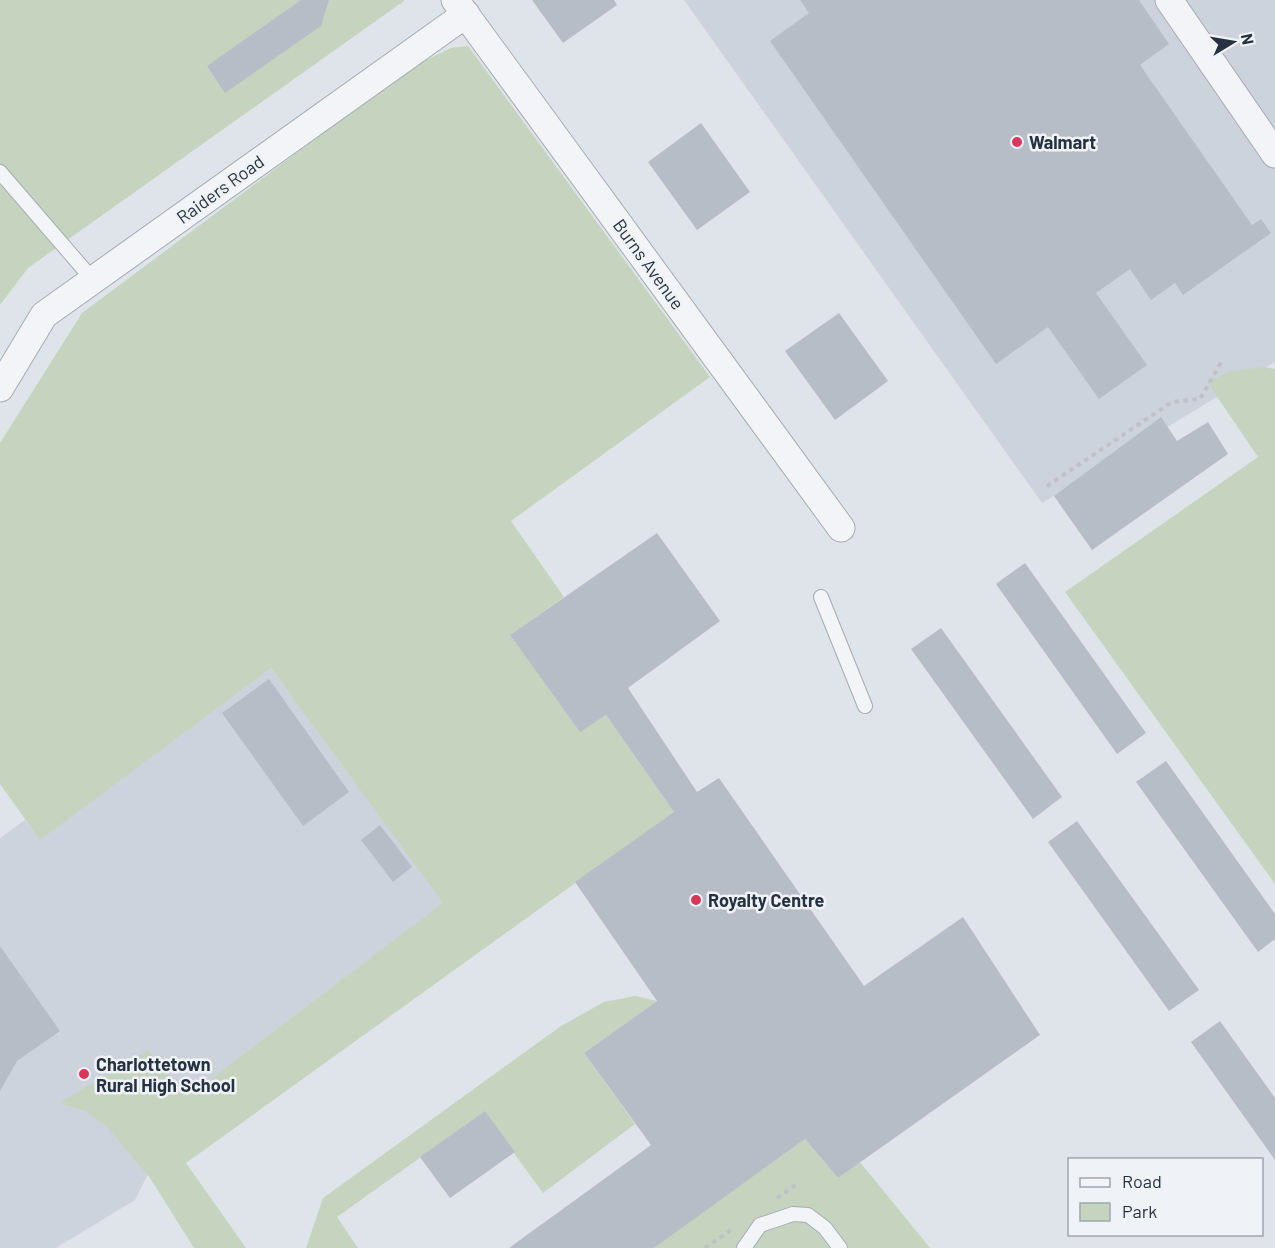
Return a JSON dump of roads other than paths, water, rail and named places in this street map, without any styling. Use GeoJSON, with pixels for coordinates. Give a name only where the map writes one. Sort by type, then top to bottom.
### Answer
{"type":"FeatureCollection","features":[{"type":"Feature","properties":{"kind":"street"},"geometry":{"type":"LineString","coordinates":[[1169,0],[1275,154]]}},
{"type":"Feature","properties":{"kind":"street","name":"Raiders Road"},"geometry":{"type":"LineString","coordinates":[[0,388],[44,315],[461,7]]}},
{"type":"Feature","properties":{"kind":"street","name":"Burns Avenue"},"geometry":{"type":"LineString","coordinates":[[461,7],[841,528]]}},
{"type":"Feature","properties":{"kind":"lane"},"geometry":{"type":"LineString","coordinates":[[0,172],[93,280]]}},
{"type":"Feature","properties":{"kind":"lane"},"geometry":{"type":"LineString","coordinates":[[821,597],[865,706]]}},
{"type":"Feature","properties":{"kind":"lane"},"geometry":{"type":"LineString","coordinates":[[744,1248],[760,1225],[793,1214],[801,1214],[808,1215],[825,1228],[840,1248]]}},
{"type":"Feature","properties":{"kind":"place","name":"Walmart"},"geometry":{"type":"Point","coordinates":[1017,142]}},
{"type":"Feature","properties":{"kind":"place","name":"Royalty Centre"},"geometry":{"type":"Point","coordinates":[696,900]}},
{"type":"Feature","properties":{"kind":"place","name":"Charlottetown Rural High School"},"geometry":{"type":"Point","coordinates":[84,1074]}}]}
